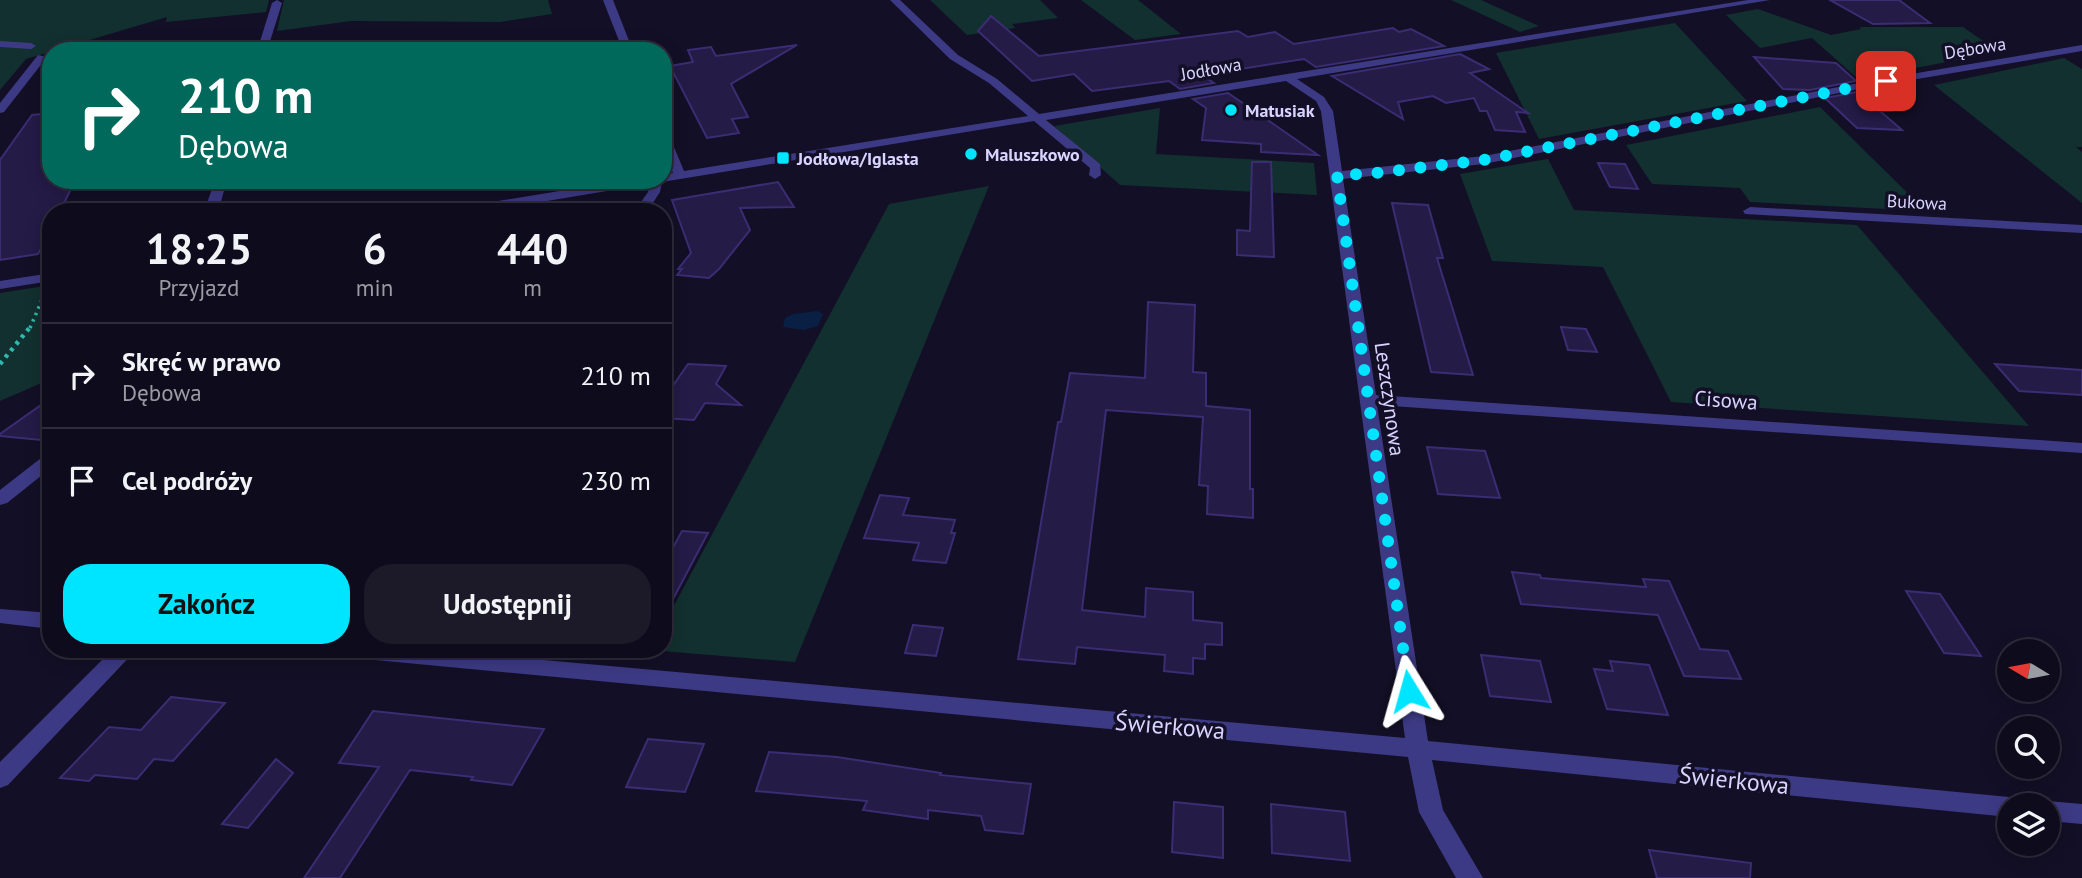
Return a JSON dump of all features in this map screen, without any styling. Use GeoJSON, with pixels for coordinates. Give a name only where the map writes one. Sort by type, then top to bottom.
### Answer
{"type":"FeatureCollection","features":[{"type":"Feature","properties":{"kind":"street"},"geometry":{"type":"LineString","coordinates":[[608,0],[624,42]]}},
{"type":"Feature","properties":{"kind":"street"},"geometry":{"type":"LineString","coordinates":[[895,0],[954,57],[993,81],[1096,167],[1095,175]]}},
{"type":"Feature","properties":{"kind":"street","name":"Jodłowa"},"geometry":{"type":"LineString","coordinates":[[672,176],[1765,0]]}},
{"type":"Feature","properties":{"kind":"street"},"geometry":{"type":"LineString","coordinates":[[265,42],[277,3]]}},
{"type":"Feature","properties":{"kind":"street"},"geometry":{"type":"LineString","coordinates":[[0,44],[31,46]]}},
{"type":"Feature","properties":{"kind":"street","name":"Dębowa"},"geometry":{"type":"LineString","coordinates":[[1337,175],[1484,160],[1864,85],[2082,48]]}},
{"type":"Feature","properties":{"kind":"street"},"geometry":{"type":"LineString","coordinates":[[0,110],[42,58]]}},
{"type":"Feature","properties":{"kind":"street","name":"Leszczynowa"},"geometry":{"type":"LineString","coordinates":[[1286,76],[1320,99],[1327,111],[1418,749],[1432,813],[1469,878]]}},
{"type":"Feature","properties":{"kind":"street"},"geometry":{"type":"LineString","coordinates":[[672,156],[680,175]]}},
{"type":"Feature","properties":{"kind":"street"},"geometry":{"type":"LineString","coordinates":[[512,203],[598,189]]}},
{"type":"Feature","properties":{"kind":"street","name":"Bukowa"},"geometry":{"type":"LineString","coordinates":[[1751,211],[2082,229]]}},
{"type":"Feature","properties":{"kind":"street"},"geometry":{"type":"LineString","coordinates":[[0,285],[42,282]]}},
{"type":"Feature","properties":{"kind":"street","name":"Cisowa"},"geometry":{"type":"LineString","coordinates":[[1367,398],[2082,448]]}},
{"type":"Feature","properties":{"kind":"street"},"geometry":{"type":"LineString","coordinates":[[0,499],[42,466]]}},
{"type":"Feature","properties":{"kind":"street"},"geometry":{"type":"LineString","coordinates":[[0,616],[42,620]]}},
{"type":"Feature","properties":{"kind":"street"},"geometry":{"type":"LineString","coordinates":[[0,778],[118,658]]}},
{"type":"Feature","properties":{"kind":"street","name":"Świerkowa"},"geometry":{"type":"LineString","coordinates":[[428,658],[1418,749],[1997,806]]}},
{"type":"Feature","properties":{"kind":"street"},"geometry":{"type":"LineString","coordinates":[[2060,812],[2082,814]]}},
{"type":"Feature","properties":{"kind":"path"},"geometry":{"type":"LineString","coordinates":[[0,364],[21,341],[42,309]]}},
{"type":"Feature","properties":{"kind":"green space"},"geometry":{"type":"Polygon","coordinates":[[[0,0],[269,0],[266,12],[166,22],[167,17],[83,42],[42,42],[42,54],[26,59],[0,90],[0,0]]]}},
{"type":"Feature","properties":{"kind":"green space"},"geometry":{"type":"Polygon","coordinates":[[[284,0],[548,0],[552,14],[500,22],[351,21],[277,31],[284,0]]]}},
{"type":"Feature","properties":{"kind":"green space"},"geometry":{"type":"Polygon","coordinates":[[[930,0],[1040,0],[1058,18],[1012,24],[1015,28],[967,35],[930,0]]]}},
{"type":"Feature","properties":{"kind":"green space"},"geometry":{"type":"Polygon","coordinates":[[[1081,0],[1138,0],[1181,34],[1135,40],[1081,0]]]}},
{"type":"Feature","properties":{"kind":"green space"},"geometry":{"type":"Polygon","coordinates":[[[1451,0],[1481,0],[1539,26],[1520,32],[1451,0]]]}},
{"type":"Feature","properties":{"kind":"green space"},"geometry":{"type":"Polygon","coordinates":[[[1758,9],[1831,35],[1861,29],[1860,27],[1963,27],[1999,52],[1858,79],[1812,38],[1760,48],[1726,15],[1758,9]]]}},
{"type":"Feature","properties":{"kind":"green space"},"geometry":{"type":"Polygon","coordinates":[[[1675,23],[1747,101],[1539,139],[1496,53],[1675,23]]]}},
{"type":"Feature","properties":{"kind":"green space"},"geometry":{"type":"Polygon","coordinates":[[[2064,58],[2082,69],[2082,147],[2076,147],[2082,152],[2082,203],[1934,85],[2064,58]]]}},
{"type":"Feature","properties":{"kind":"green space"},"geometry":{"type":"Polygon","coordinates":[[[1820,107],[1926,211],[1750,202],[1740,188],[1652,184],[1626,145],[1820,107]]]}},
{"type":"Feature","properties":{"kind":"green space"},"geometry":{"type":"Polygon","coordinates":[[[1160,108],[1156,154],[1314,163],[1317,195],[1120,185],[1054,126],[1160,108]]]}},
{"type":"Feature","properties":{"kind":"green space"},"geometry":{"type":"Polygon","coordinates":[[[1548,159],[1574,210],[1857,225],[2029,426],[1671,402],[1603,267],[1492,261],[1460,174],[1548,159]]]}},
{"type":"Feature","properties":{"kind":"green space"},"geometry":{"type":"Polygon","coordinates":[[[989,186],[795,662],[672,652],[672,609],[889,204],[989,186]]]}},
{"type":"Feature","properties":{"kind":"green space"},"geometry":{"type":"Polygon","coordinates":[[[42,286],[42,383],[0,401],[0,293],[42,286]]]}},
{"type":"Feature","properties":{"kind":"water"},"geometry":{"type":"Polygon","coordinates":[[[817,311],[823,314],[818,326],[804,330],[783,327],[785,318],[793,314],[817,311]]]}},
{"type":"Feature","properties":{"kind":"building"},"geometry":{"type":"Polygon","coordinates":[[[1830,0],[1899,0],[1930,23],[1873,24],[1830,0]]]}},
{"type":"Feature","properties":{"kind":"building"},"geometry":{"type":"Polygon","coordinates":[[[991,16],[1039,56],[1238,31],[1248,37],[1275,32],[1294,44],[1393,28],[1399,32],[1411,29],[1444,46],[1316,67],[1304,59],[1202,75],[1214,83],[1180,89],[1169,81],[1092,91],[1074,74],[1032,81],[978,31],[991,16]]]}},
{"type":"Feature","properties":{"kind":"building"},"geometry":{"type":"Polygon","coordinates":[[[797,45],[731,84],[748,117],[732,119],[739,133],[707,138],[672,66],[693,62],[688,50],[711,47],[716,56],[797,45]]]}},
{"type":"Feature","properties":{"kind":"building"},"geometry":{"type":"Polygon","coordinates":[[[1460,54],[1489,69],[1470,73],[1528,113],[1516,112],[1525,132],[1495,130],[1487,111],[1480,111],[1474,98],[1446,103],[1433,96],[1398,102],[1403,119],[1332,76],[1460,54]]]}},
{"type":"Feature","properties":{"kind":"building"},"geometry":{"type":"Polygon","coordinates":[[[1754,57],[1836,63],[1856,81],[1810,90],[1783,89],[1754,57]]]}},
{"type":"Feature","properties":{"kind":"building"},"geometry":{"type":"Polygon","coordinates":[[[1867,90],[1891,111],[1880,111],[1902,130],[1857,128],[1825,98],[1867,90]]]}},
{"type":"Feature","properties":{"kind":"building"},"geometry":{"type":"Polygon","coordinates":[[[1228,93],[1318,155],[1261,152],[1261,144],[1202,140],[1206,108],[1193,99],[1228,93]]]}},
{"type":"Feature","properties":{"kind":"building"},"geometry":{"type":"Polygon","coordinates":[[[42,114],[42,189],[71,189],[64,203],[42,203],[42,247],[38,254],[0,260],[0,160],[32,115],[42,114]]]}},
{"type":"Feature","properties":{"kind":"building"},"geometry":{"type":"Polygon","coordinates":[[[1252,162],[1271,162],[1274,257],[1237,255],[1237,230],[1250,231],[1252,162]]]}},
{"type":"Feature","properties":{"kind":"building"},"geometry":{"type":"Polygon","coordinates":[[[1598,163],[1625,164],[1638,189],[1610,187],[1598,163]]]}},
{"type":"Feature","properties":{"kind":"building"},"geometry":{"type":"Polygon","coordinates":[[[778,182],[794,207],[740,208],[750,230],[719,269],[709,278],[677,275],[682,269],[678,269],[691,253],[672,200],[778,182]]]}},
{"type":"Feature","properties":{"kind":"building"},"geometry":{"type":"Polygon","coordinates":[[[1392,203],[1428,205],[1443,258],[1437,258],[1473,375],[1431,372],[1392,203]]]}},
{"type":"Feature","properties":{"kind":"building"},"geometry":{"type":"Polygon","coordinates":[[[1148,302],[1195,305],[1193,372],[1206,373],[1206,406],[1250,410],[1250,489],[1253,489],[1253,518],[1207,514],[1208,486],[1199,485],[1203,417],[1106,410],[1082,610],[1145,617],[1146,588],[1193,592],[1193,620],[1222,623],[1222,645],[1205,644],[1205,659],[1193,658],[1193,674],[1164,671],[1165,655],[1077,647],[1075,664],[1018,659],[1058,422],[1061,422],[1070,373],[1145,378],[1148,302]]]}},
{"type":"Feature","properties":{"kind":"building"},"geometry":{"type":"Polygon","coordinates":[[[1561,327],[1586,329],[1597,352],[1568,350],[1561,327]]]}},
{"type":"Feature","properties":{"kind":"building"},"geometry":{"type":"Polygon","coordinates":[[[688,364],[726,366],[716,384],[741,405],[705,403],[694,420],[672,419],[672,387],[688,364]]]}},
{"type":"Feature","properties":{"kind":"building"},"geometry":{"type":"Polygon","coordinates":[[[1995,364],[2082,370],[2082,395],[2019,391],[1995,364]]]}},
{"type":"Feature","properties":{"kind":"building"},"geometry":{"type":"Polygon","coordinates":[[[42,404],[42,440],[0,434],[42,404]]]}},
{"type":"Feature","properties":{"kind":"building"},"geometry":{"type":"Polygon","coordinates":[[[1427,447],[1485,451],[1500,498],[1438,494],[1427,447]]]}},
{"type":"Feature","properties":{"kind":"building"},"geometry":{"type":"Polygon","coordinates":[[[880,495],[909,498],[903,515],[955,520],[951,533],[955,533],[946,563],[913,560],[919,543],[864,538],[880,495]]]}},
{"type":"Feature","properties":{"kind":"building"},"geometry":{"type":"Polygon","coordinates":[[[682,531],[708,533],[672,601],[672,549],[682,531]]]}},
{"type":"Feature","properties":{"kind":"building"},"geometry":{"type":"Polygon","coordinates":[[[1512,572],[1540,575],[1541,578],[1646,587],[1643,579],[1669,581],[1700,649],[1728,651],[1741,679],[1684,676],[1658,615],[1521,604],[1512,572]]]}},
{"type":"Feature","properties":{"kind":"building"},"geometry":{"type":"Polygon","coordinates":[[[1906,591],[1940,594],[1981,656],[1944,653],[1906,591]]]}},
{"type":"Feature","properties":{"kind":"building"},"geometry":{"type":"Polygon","coordinates":[[[913,625],[943,628],[936,656],[905,653],[913,625]]]}},
{"type":"Feature","properties":{"kind":"building"},"geometry":{"type":"Polygon","coordinates":[[[1481,655],[1540,661],[1551,702],[1490,696],[1481,655]]]}},
{"type":"Feature","properties":{"kind":"building"},"geometry":{"type":"Polygon","coordinates":[[[1610,661],[1649,665],[1668,715],[1607,709],[1594,669],[1613,671],[1610,661]]]}},
{"type":"Feature","properties":{"kind":"building"},"geometry":{"type":"Polygon","coordinates":[[[171,697],[225,703],[173,761],[154,759],[137,779],[95,775],[89,781],[60,778],[109,727],[141,730],[171,697]]]}},
{"type":"Feature","properties":{"kind":"building"},"geometry":{"type":"Polygon","coordinates":[[[373,711],[544,729],[512,785],[471,780],[473,777],[410,770],[340,878],[304,878],[379,767],[339,763],[373,711]]]}},
{"type":"Feature","properties":{"kind":"building"},"geometry":{"type":"Polygon","coordinates":[[[648,739],[704,744],[685,792],[626,787],[648,739]]]}},
{"type":"Feature","properties":{"kind":"building"},"geometry":{"type":"Polygon","coordinates":[[[769,752],[837,757],[941,773],[940,775],[1031,784],[1023,834],[985,830],[981,816],[928,810],[928,819],[863,810],[867,801],[756,791],[769,752]]]}},
{"type":"Feature","properties":{"kind":"building"},"geometry":{"type":"Polygon","coordinates":[[[276,759],[293,773],[248,828],[222,824],[276,759]]]}},
{"type":"Feature","properties":{"kind":"building"},"geometry":{"type":"Polygon","coordinates":[[[1174,802],[1223,807],[1223,858],[1172,852],[1174,802]]]}},
{"type":"Feature","properties":{"kind":"building"},"geometry":{"type":"Polygon","coordinates":[[[1271,804],[1345,812],[1350,861],[1272,853],[1271,804]]]}},
{"type":"Feature","properties":{"kind":"building"},"geometry":{"type":"Polygon","coordinates":[[[1649,850],[1751,863],[1750,878],[1657,878],[1649,850]]]}},
{"type":"Feature","properties":{"kind":"place","name":"Matusiak"},"geometry":{"type":"Point","coordinates":[1231,110]}},
{"type":"Feature","properties":{"kind":"place","name":"Maluszkowo"},"geometry":{"type":"Point","coordinates":[971,154]}},
{"type":"Feature","properties":{"kind":"place","name":"Jodłowa/Iglasta"},"geometry":{"type":"Point","coordinates":[783,158]}},
{"type":"Feature","properties":{"kind":"route"},"geometry":{"type":"LineString","coordinates":[[1409,691],[1337,175],[1484,160],[1886,81]]}}]}
